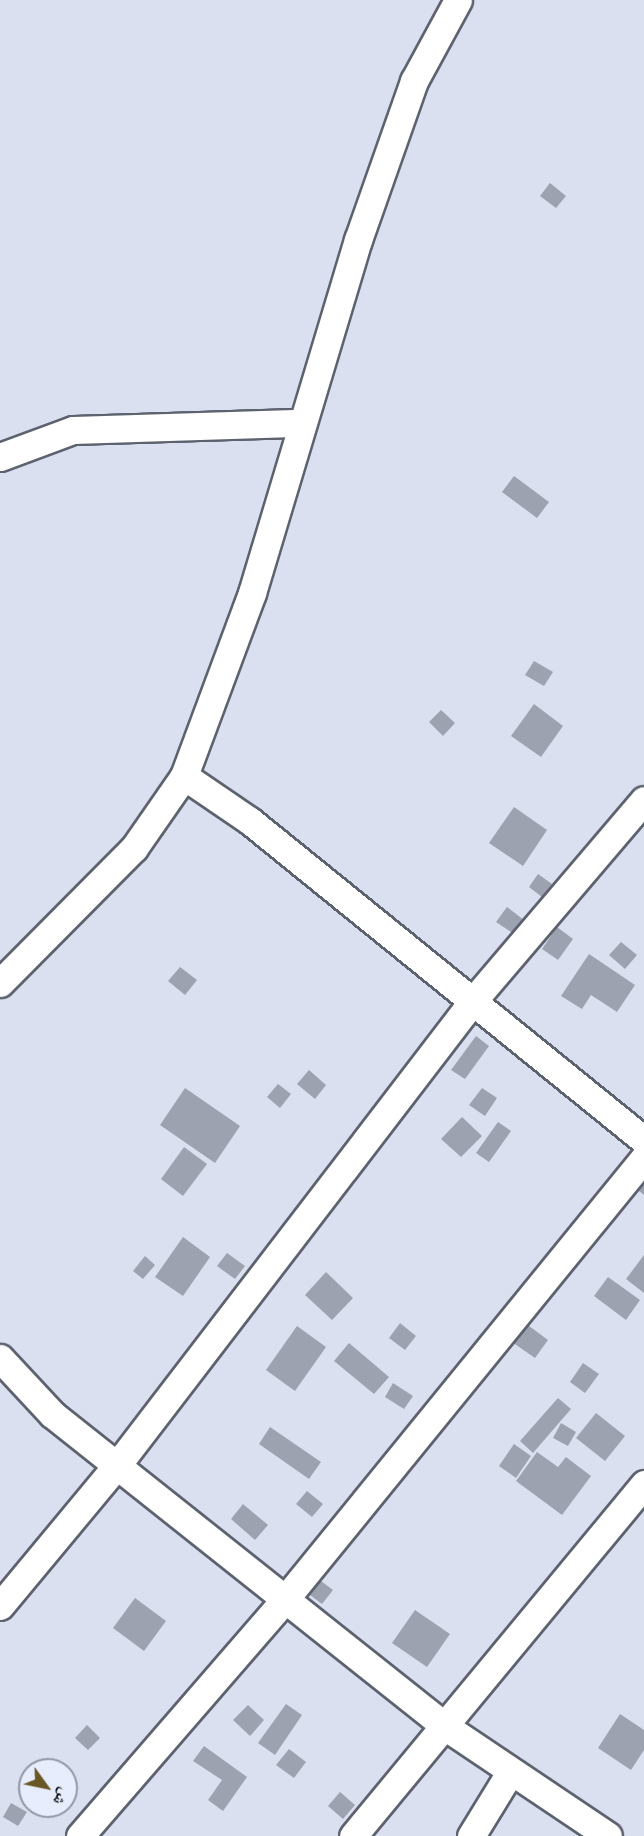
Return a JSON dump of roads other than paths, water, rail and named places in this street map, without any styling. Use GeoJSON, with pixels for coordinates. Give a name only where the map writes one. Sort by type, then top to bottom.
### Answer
{"type":"FeatureCollection","features":[{"type":"Feature","properties":{"kind":"street"},"geometry":{"type":"LineString","coordinates":[[0,983],[134,848],[184,776],[252,594],[358,240],[414,81],[458,0]]}},
{"type":"Feature","properties":{"kind":"street"},"geometry":{"type":"LineString","coordinates":[[0,457],[73,430],[302,423]]}},
{"type":"Feature","properties":{"kind":"street"},"geometry":{"type":"LineString","coordinates":[[184,776],[250,821],[644,1140]]}},
{"type":"Feature","properties":{"kind":"street"},"geometry":{"type":"LineString","coordinates":[[0,1606],[118,1464],[472,1002],[644,800]]}},
{"type":"Feature","properties":{"kind":"street"},"geometry":{"type":"LineString","coordinates":[[80,1836],[286,1598],[644,1158]]}},
{"type":"Feature","properties":{"kind":"street"},"geometry":{"type":"LineString","coordinates":[[0,1358],[52,1414],[118,1464],[446,1727],[509,1774],[608,1836]]}},
{"type":"Feature","properties":{"kind":"street"},"geometry":{"type":"LineString","coordinates":[[353,1836],[446,1727],[644,1484]]}},
{"type":"Feature","properties":{"kind":"street"},"geometry":{"type":"LineString","coordinates":[[471,1836],[509,1774]]}}]}
